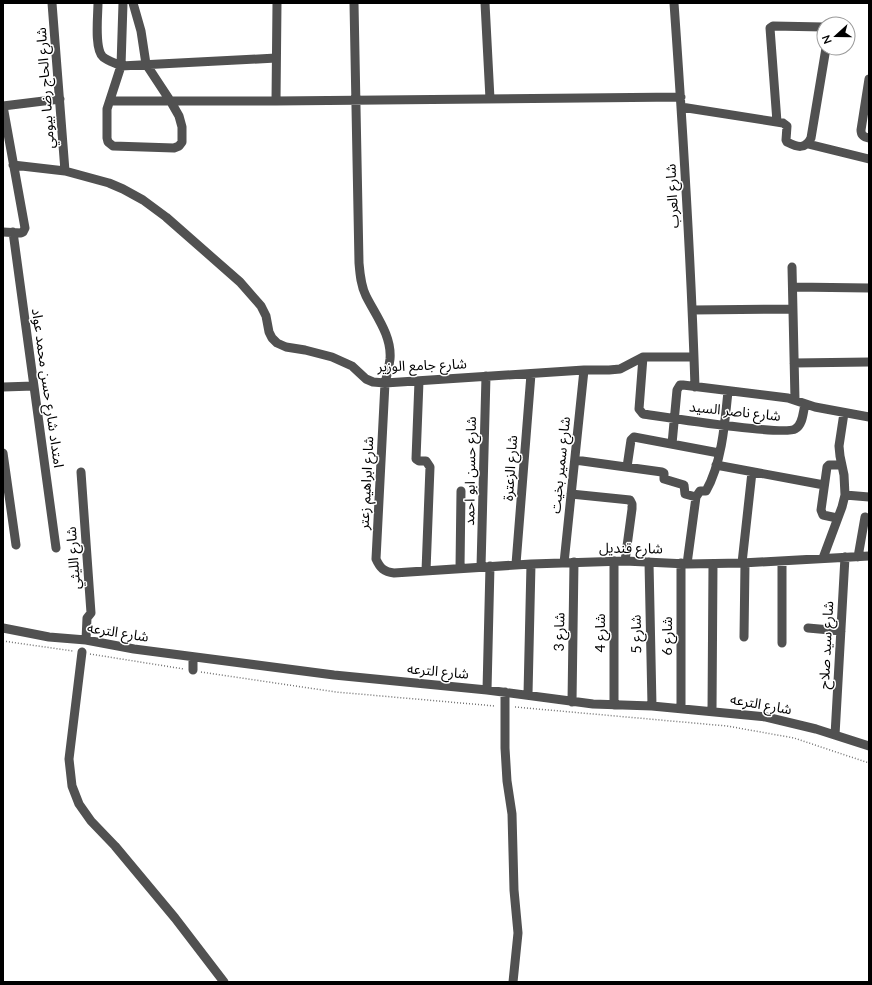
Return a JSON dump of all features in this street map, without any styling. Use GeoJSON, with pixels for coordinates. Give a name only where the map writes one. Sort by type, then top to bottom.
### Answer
{"type":"FeatureCollection","features":[{"type":"Feature","properties":{"kind":"street","name":"شارع الحاج رضا بيومي"},"geometry":{"type":"LineString","coordinates":[[52,3],[65,171]]}},
{"type":"Feature","properties":{"kind":"street"},"geometry":{"type":"LineString","coordinates":[[98,3],[99,50],[103,56],[120,66],[276,58]]}},
{"type":"Feature","properties":{"kind":"street"},"geometry":{"type":"LineString","coordinates":[[123,3],[120,66],[107,109],[108,142],[113,146],[174,148],[179,146],[182,142],[182,127],[179,116],[146,64],[142,31],[133,3]]}},
{"type":"Feature","properties":{"kind":"street"},"geometry":{"type":"LineString","coordinates":[[276,101],[277,3]]}},
{"type":"Feature","properties":{"kind":"street","name":"شارع ابراهيم زعتر"},"geometry":{"type":"LineString","coordinates":[[354,3],[360,281],[366,296],[381,323],[389,350],[390,359],[385,383],[376,560],[380,567],[386,572],[394,573]]}},
{"type":"Feature","properties":{"kind":"street"},"geometry":{"type":"LineString","coordinates":[[486,3],[490,99]]}},
{"type":"Feature","properties":{"kind":"street","name":"شارع العرب"},"geometry":{"type":"LineString","coordinates":[[674,3],[693,310],[695,387]]}},
{"type":"Feature","properties":{"kind":"street"},"geometry":{"type":"LineString","coordinates":[[777,122],[769,30],[773,26],[816,27]]}},
{"type":"Feature","properties":{"kind":"street"},"geometry":{"type":"LineString","coordinates":[[681,107],[786,124],[787,142],[803,147],[808,144],[811,138],[825,56]]}},
{"type":"Feature","properties":{"kind":"street"},"geometry":{"type":"LineString","coordinates":[[869,79],[861,130],[861,134],[869,138]]}},
{"type":"Feature","properties":{"kind":"street"},"geometry":{"type":"LineString","coordinates":[[110,101],[171,102],[681,97]]}},
{"type":"Feature","properties":{"kind":"street"},"geometry":{"type":"LineString","coordinates":[[3,232],[22,232],[25,228],[3,106],[60,99]]}},
{"type":"Feature","properties":{"kind":"street"},"geometry":{"type":"LineString","coordinates":[[808,144],[869,159]]}},
{"type":"Feature","properties":{"kind":"street","name":"شارع جامع الوزير"},"geometry":{"type":"LineString","coordinates":[[13,165],[65,171],[109,183],[143,200],[166,217],[240,282],[261,306],[266,316],[269,332],[277,343],[286,347],[332,357],[352,366],[366,379],[373,382],[385,383],[584,370],[609,370],[620,368],[644,357],[694,357]]}},
{"type":"Feature","properties":{"kind":"street","name":"امتداد شارع حسن محمد عواد"},"geometry":{"type":"LineString","coordinates":[[13,232],[56,548]]}},
{"type":"Feature","properties":{"kind":"street"},"geometry":{"type":"LineString","coordinates":[[792,267],[795,400]]}},
{"type":"Feature","properties":{"kind":"street"},"geometry":{"type":"LineString","coordinates":[[793,288],[869,288]]}},
{"type":"Feature","properties":{"kind":"street"},"geometry":{"type":"LineString","coordinates":[[693,310],[793,309]]}},
{"type":"Feature","properties":{"kind":"street","name":"شارع ناصر السيد"},"geometry":{"type":"LineString","coordinates":[[644,357],[639,409],[643,414],[762,429],[792,430],[800,424],[805,404]]}},
{"type":"Feature","properties":{"kind":"street"},"geometry":{"type":"LineString","coordinates":[[794,363],[869,362]]}},
{"type":"Feature","properties":{"kind":"street","name":"شارع سمير بخيت"},"geometry":{"type":"LineString","coordinates":[[564,563],[584,370]]}},
{"type":"Feature","properties":{"kind":"street","name":"شارع الزعترة"},"geometry":{"type":"LineString","coordinates":[[516,564],[531,374]]}},
{"type":"Feature","properties":{"kind":"street","name":"شارع حسن ابو احمد"},"geometry":{"type":"LineString","coordinates":[[486,376],[487,690]]}},
{"type":"Feature","properties":{"kind":"street"},"geometry":{"type":"LineString","coordinates":[[419,381],[416,459],[418,461],[426,461],[430,467],[426,571]]}},
{"type":"Feature","properties":{"kind":"street"},"geometry":{"type":"LineString","coordinates":[[672,444],[678,387],[683,385],[788,398],[805,404],[869,417]]}},
{"type":"Feature","properties":{"kind":"street"},"geometry":{"type":"LineString","coordinates":[[3,387],[34,386]]}},
{"type":"Feature","properties":{"kind":"street"},"geometry":{"type":"LineString","coordinates":[[575,460],[662,472],[664,473],[664,479],[684,485],[684,494],[696,496],[700,491],[706,491],[716,465],[725,425],[728,391]]}},
{"type":"Feature","properties":{"kind":"street"},"geometry":{"type":"LineString","coordinates":[[823,558],[842,507],[844,495],[845,485],[839,446],[844,413]]}},
{"type":"Feature","properties":{"kind":"street"},"geometry":{"type":"LineString","coordinates":[[627,467],[630,442],[632,438],[719,452]]}},
{"type":"Feature","properties":{"kind":"street"},"geometry":{"type":"LineString","coordinates":[[3,453],[16,545]]}},
{"type":"Feature","properties":{"kind":"street"},"geometry":{"type":"LineString","coordinates":[[716,465],[824,485]]}},
{"type":"Feature","properties":{"kind":"street"},"geometry":{"type":"LineString","coordinates":[[837,518],[822,514],[824,485],[827,467],[829,465],[842,465]]}},
{"type":"Feature","properties":{"kind":"street","name":"شارع الليثي"},"geometry":{"type":"LineString","coordinates":[[81,472],[91,613],[87,618],[86,640]]}},
{"type":"Feature","properties":{"kind":"street"},"geometry":{"type":"LineString","coordinates":[[744,637],[744,563],[752,472]]}},
{"type":"Feature","properties":{"kind":"street"},"geometry":{"type":"LineString","coordinates":[[460,568],[461,491]]}},
{"type":"Feature","properties":{"kind":"street"},"geometry":{"type":"LineString","coordinates":[[571,494],[630,500],[632,509],[625,561]]}},
{"type":"Feature","properties":{"kind":"street"},"geometry":{"type":"LineString","coordinates":[[844,495],[869,497]]}},
{"type":"Feature","properties":{"kind":"street","name":"شارع 6"},"geometry":{"type":"LineString","coordinates":[[681,708],[684,563],[696,496]]}},
{"type":"Feature","properties":{"kind":"street"},"geometry":{"type":"LineString","coordinates":[[858,557],[865,517]]}},
{"type":"Feature","properties":{"kind":"street","name":"شارع قنديل"},"geometry":{"type":"LineString","coordinates":[[394,573],[516,564],[614,561],[713,564],[869,556]]}},
{"type":"Feature","properties":{"kind":"street","name":"شارع سيد صلاح"},"geometry":{"type":"LineString","coordinates":[[835,735],[845,557]]}},
{"type":"Feature","properties":{"kind":"street","name":"شارع 4"},"geometry":{"type":"LineString","coordinates":[[614,561],[614,705]]}},
{"type":"Feature","properties":{"kind":"street"},"geometry":{"type":"LineString","coordinates":[[782,561],[782,643]]}},
{"type":"Feature","properties":{"kind":"street","name":"شارع 3"},"geometry":{"type":"LineString","coordinates":[[572,702],[574,562]]}},
{"type":"Feature","properties":{"kind":"street","name":"شارع 5"},"geometry":{"type":"LineString","coordinates":[[649,562],[652,706]]}},
{"type":"Feature","properties":{"kind":"street"},"geometry":{"type":"LineString","coordinates":[[528,694],[531,564]]}},
{"type":"Feature","properties":{"kind":"street"},"geometry":{"type":"LineString","coordinates":[[712,711],[713,564]]}},
{"type":"Feature","properties":{"kind":"street","name":"شارع الترعه"},"geometry":{"type":"LineString","coordinates":[[3,628],[86,640],[134,649],[334,675],[528,694],[572,702],[681,708],[766,717],[835,735],[869,746]]}},
{"type":"Feature","properties":{"kind":"street"},"geometry":{"type":"LineString","coordinates":[[808,628],[841,631]]}},
{"type":"Feature","properties":{"kind":"street"},"geometry":{"type":"LineString","coordinates":[[82,652],[69,759],[72,786],[80,804],[91,821],[115,846],[175,918],[224,982]]}},
{"type":"Feature","properties":{"kind":"street"},"geometry":{"type":"LineString","coordinates":[[193,657],[193,670]]}},
{"type":"Feature","properties":{"kind":"street"},"geometry":{"type":"LineString","coordinates":[[505,692],[505,748],[507,781],[512,814],[514,890],[518,933],[513,982]]}},
{"type":"Feature","properties":{"kind":"path"},"geometry":{"type":"LineString","coordinates":[[3,641],[82,652],[210,674],[336,692],[727,726],[794,738],[869,763]]}}]}
